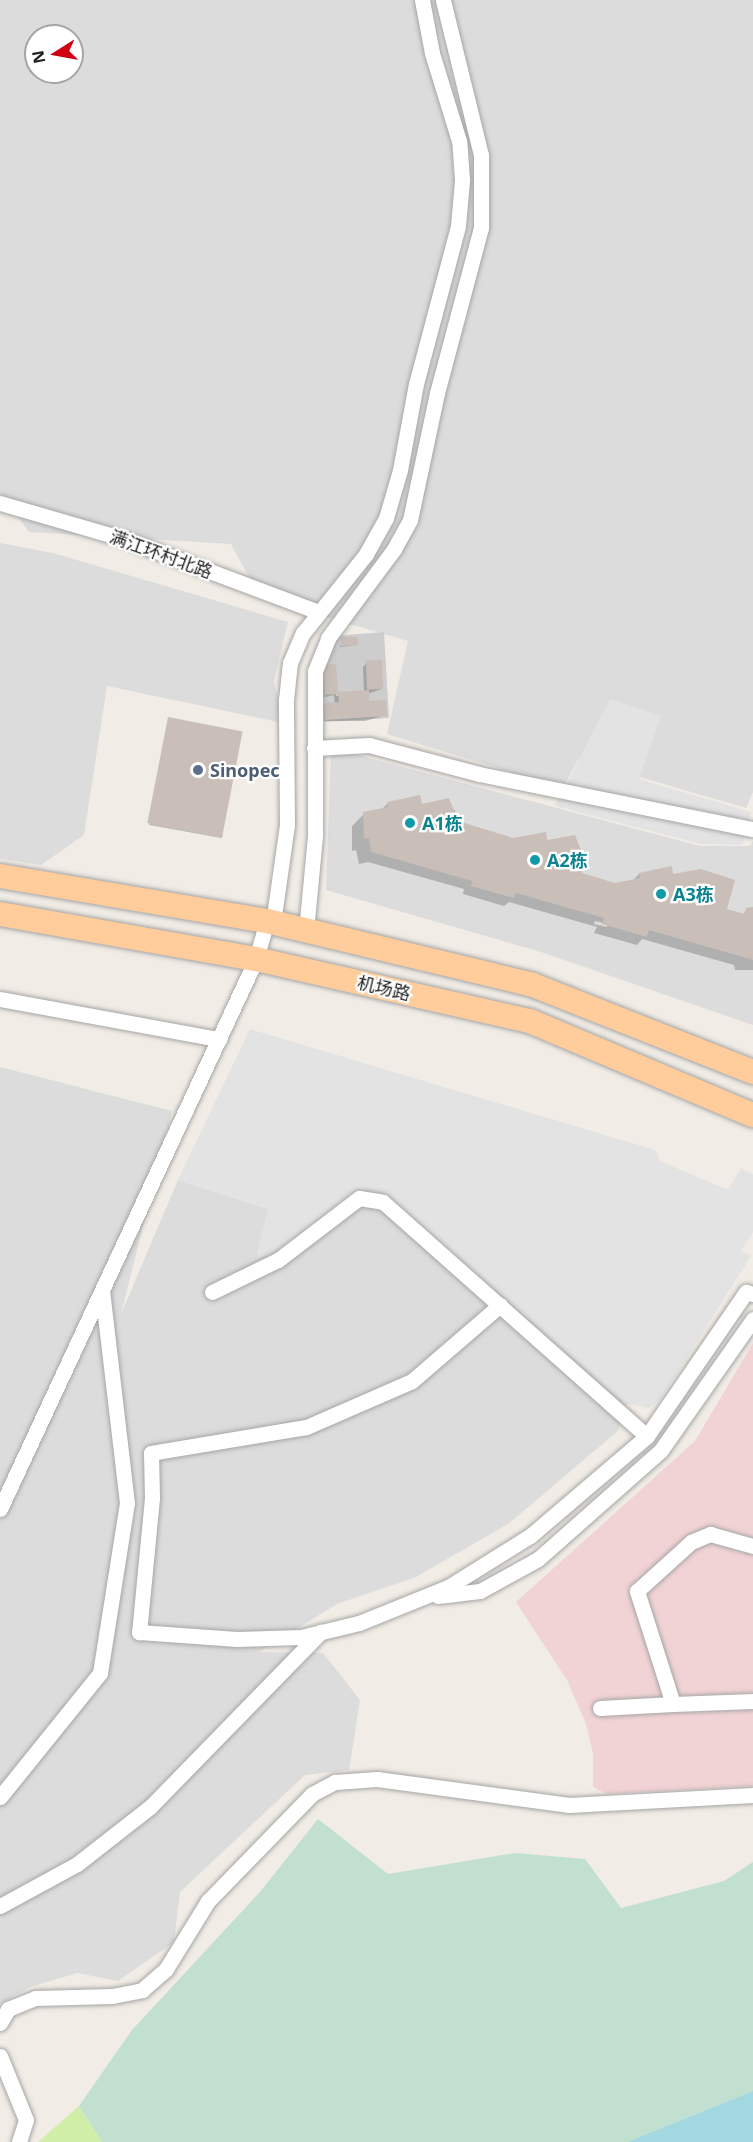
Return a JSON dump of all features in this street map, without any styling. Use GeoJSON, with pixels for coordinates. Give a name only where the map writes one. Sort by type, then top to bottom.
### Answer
{"type":"FeatureCollection","features":[{"type":"Feature","properties":{"kind":"main road","name":"机场路"},"geometry":{"type":"LineString","coordinates":[[0,876],[270,922],[533,985],[753,1072]]}},
{"type":"Feature","properties":{"kind":"main road","name":"机场路"},"geometry":{"type":"LineString","coordinates":[[0,914],[256,959],[530,1021],[753,1115]]}},
{"type":"Feature","properties":{"kind":"street"},"geometry":{"type":"LineString","coordinates":[[0,1509],[256,959],[270,922],[287,825],[287,676],[296,645],[319,612],[366,555],[389,510],[416,384],[458,226],[462,180],[459,141],[432,53],[422,0]]}},
{"type":"Feature","properties":{"kind":"street"},"geometry":{"type":"LineString","coordinates":[[306,931],[315,835],[313,684],[318,658],[410,520],[437,393],[480,239],[484,191],[481,155],[443,0]]}},
{"type":"Feature","properties":{"kind":"street","name":"满江环村北路"},"geometry":{"type":"LineString","coordinates":[[0,503],[126,540],[319,612]]}},
{"type":"Feature","properties":{"kind":"street"},"geometry":{"type":"LineString","coordinates":[[314,748],[369,745],[479,774],[753,829]]}},
{"type":"Feature","properties":{"kind":"street"},"geometry":{"type":"LineString","coordinates":[[0,999],[219,1039]]}},
{"type":"Feature","properties":{"kind":"street"},"geometry":{"type":"LineString","coordinates":[[212,1292],[279,1260],[359,1198],[368,1197],[383,1202],[647,1436]]}},
{"type":"Feature","properties":{"kind":"street"},"geometry":{"type":"LineString","coordinates":[[0,1797],[100,1673],[127,1503],[102,1290]]}},
{"type":"Feature","properties":{"kind":"street"},"geometry":{"type":"LineString","coordinates":[[500,1305],[412,1381],[306,1427],[151,1453],[151,1510],[139,1632],[237,1639],[302,1637],[359,1623],[448,1587],[530,1536],[647,1436],[746,1292],[753,1294]]}},
{"type":"Feature","properties":{"kind":"street"},"geometry":{"type":"LineString","coordinates":[[417,1599],[480,1591],[538,1559],[661,1450],[753,1319]]}},
{"type":"Feature","properties":{"kind":"street"},"geometry":{"type":"LineString","coordinates":[[673,1704],[637,1591],[691,1542],[710,1534],[753,1546]]}},
{"type":"Feature","properties":{"kind":"street"},"geometry":{"type":"LineString","coordinates":[[0,1906],[77,1864],[150,1807],[321,1632]]}},
{"type":"Feature","properties":{"kind":"street"},"geometry":{"type":"LineString","coordinates":[[600,1708],[753,1701]]}},
{"type":"Feature","properties":{"kind":"street"},"geometry":{"type":"LineString","coordinates":[[0,2023],[8,2009],[35,1998],[112,1996],[142,1990],[166,1969],[208,1901],[312,1794],[335,1782],[377,1779],[569,1805],[753,1795]]}},
{"type":"Feature","properties":{"kind":"street"},"geometry":{"type":"LineString","coordinates":[[0,2056],[26,2120],[19,2142]]}},
{"type":"Feature","properties":{"kind":"shaded area"},"geometry":{"type":"Polygon","coordinates":[[[0,0],[753,0],[753,792],[746,808],[578,759],[563,788],[387,734],[408,641],[260,598],[231,544],[29,532],[0,493],[0,0]]]}},
{"type":"Feature","properties":{"kind":"shaded area"},"geometry":{"type":"Polygon","coordinates":[[[0,543],[53,553],[288,622],[274,681],[283,723],[107,686],[84,835],[41,865],[0,859],[0,543]]]}},
{"type":"Feature","properties":{"kind":"shaded area"},"geometry":{"type":"Polygon","coordinates":[[[384,632],[389,718],[324,722],[320,661],[334,636],[384,632]]]}},
{"type":"Feature","properties":{"kind":"shaded area"},"geometry":{"type":"Polygon","coordinates":[[[610,699],[661,716],[639,779],[751,812],[742,845],[701,844],[555,806],[610,699]]]}},
{"type":"Feature","properties":{"kind":"shaded area"},"geometry":{"type":"Polygon","coordinates":[[[331,748],[700,846],[750,846],[753,841],[753,1025],[541,952],[326,890],[331,748]]]}},
{"type":"Feature","properties":{"kind":"shaded area"},"geometry":{"type":"Polygon","coordinates":[[[250,1029],[655,1150],[660,1161],[728,1190],[741,1168],[753,1174],[753,1232],[741,1251],[751,1256],[660,1400],[649,1408],[627,1404],[385,1193],[367,1187],[352,1194],[286,1246],[256,1259],[268,1209],[178,1180],[250,1029]]]}},
{"type":"Feature","properties":{"kind":"shaded area"},"geometry":{"type":"Polygon","coordinates":[[[0,1067],[172,1111],[121,1314],[178,1180],[268,1209],[256,1259],[367,1187],[385,1193],[627,1404],[618,1431],[508,1524],[416,1577],[337,1604],[259,1652],[323,1653],[360,1700],[349,1770],[305,1775],[180,1892],[174,1942],[118,1981],[77,1973],[30,1987],[0,2004],[0,1067]]]}},
{"type":"Feature","properties":{"kind":"shaded area"},"geometry":{"type":"Polygon","coordinates":[[[753,1343],[753,1786],[607,1794],[593,1787],[593,1754],[586,1724],[567,1680],[516,1602],[695,1441],[753,1343]]]}},
{"type":"Feature","properties":{"kind":"green space"},"geometry":{"type":"Polygon","coordinates":[[[318,1819],[388,1874],[515,1853],[585,1859],[621,1908],[724,1881],[753,1862],[753,2091],[627,2142],[102,2142],[79,2106],[132,2030],[260,1892],[318,1819]]]}},
{"type":"Feature","properties":{"kind":"green space"},"geometry":{"type":"Polygon","coordinates":[[[79,2106],[102,2142],[38,2142],[79,2106]]]}},
{"type":"Feature","properties":{"kind":"water"},"geometry":{"type":"Polygon","coordinates":[[[753,2091],[753,2142],[627,2142],[753,2091]]]}},
{"type":"Feature","properties":{"kind":"building"},"geometry":{"type":"Polygon","coordinates":[[[341,637],[357,637],[358,645],[341,646],[341,637]]]}},
{"type":"Feature","properties":{"kind":"building"},"geometry":{"type":"Polygon","coordinates":[[[382,660],[383,689],[367,690],[366,661],[382,660]]]}},
{"type":"Feature","properties":{"kind":"building"},"geometry":{"type":"Polygon","coordinates":[[[336,664],[338,694],[325,695],[323,665],[336,664]]]}},
{"type":"Feature","properties":{"kind":"building"},"geometry":{"type":"Polygon","coordinates":[[[369,690],[369,701],[386,700],[387,716],[325,720],[324,703],[339,702],[338,692],[369,690]]]}},
{"type":"Feature","properties":{"kind":"building","name":"Sinopec"},"geometry":{"type":"Polygon","coordinates":[[[168,717],[243,732],[222,838],[147,823],[168,717]]]}},
{"type":"Feature","properties":{"kind":"building"},"geometry":{"type":"Polygon","coordinates":[[[420,795],[422,804],[449,798],[458,821],[513,838],[546,832],[547,840],[575,835],[584,858],[579,859],[582,873],[615,883],[640,878],[639,873],[672,866],[673,874],[701,869],[735,880],[727,909],[744,914],[746,908],[753,907],[753,960],[649,930],[647,937],[602,924],[604,918],[516,893],[514,898],[471,886],[472,881],[371,852],[369,838],[364,839],[363,812],[388,807],[387,802],[420,795]]]}},
{"type":"Feature","properties":{"kind":"place","name":"Sinopec"},"geometry":{"type":"Point","coordinates":[198,770]}},
{"type":"Feature","properties":{"kind":"place","name":"A1栋"},"geometry":{"type":"Point","coordinates":[410,823]}},
{"type":"Feature","properties":{"kind":"place","name":"A2栋"},"geometry":{"type":"Point","coordinates":[535,860]}},
{"type":"Feature","properties":{"kind":"place","name":"A3栋"},"geometry":{"type":"Point","coordinates":[661,894]}}]}
